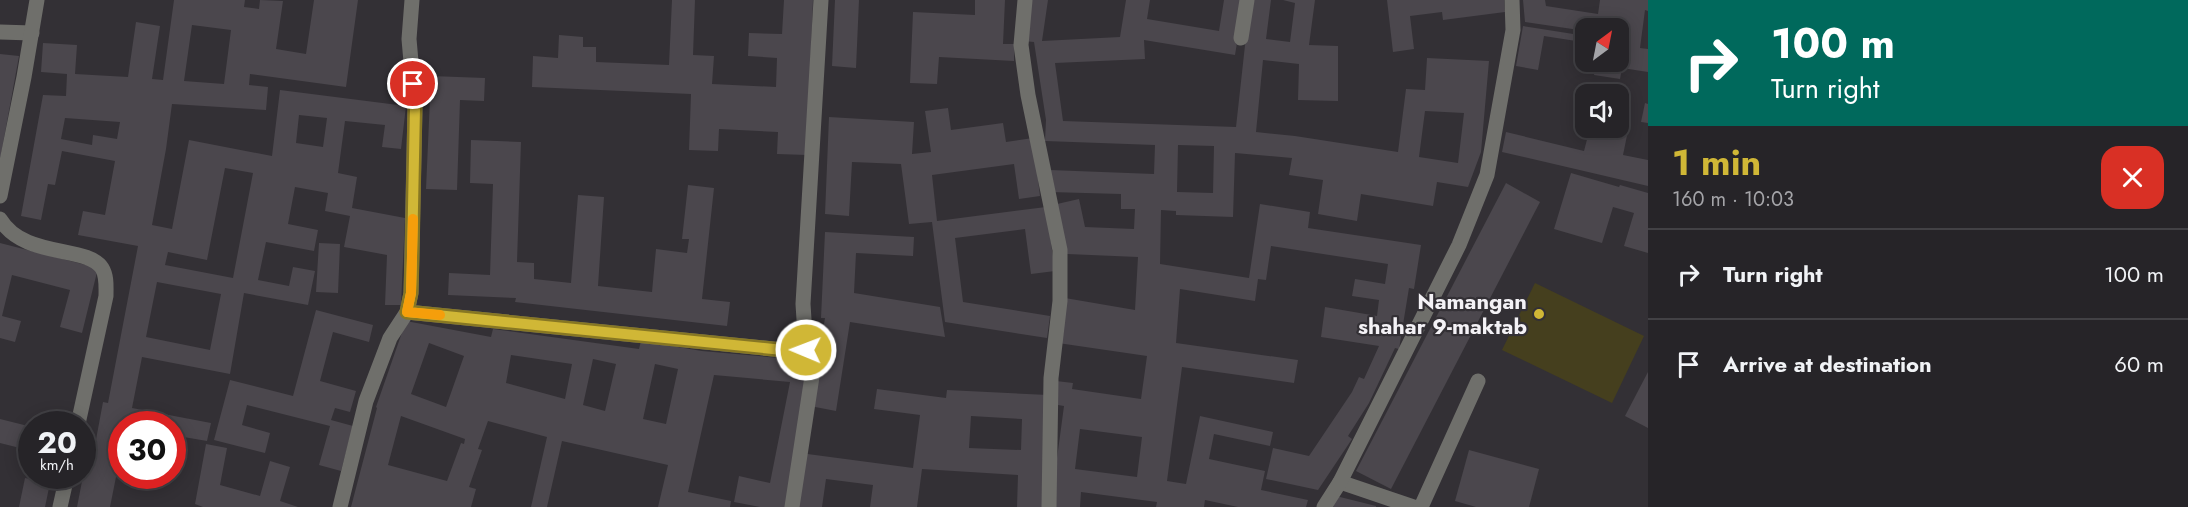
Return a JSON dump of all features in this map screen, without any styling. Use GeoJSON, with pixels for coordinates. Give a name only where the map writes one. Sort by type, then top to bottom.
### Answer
{"type":"FeatureCollection","features":[{"type":"Feature","properties":{"kind":"street"},"geometry":{"type":"LineString","coordinates":[[0,196],[37,0]]}},
{"type":"Feature","properties":{"kind":"street"},"geometry":{"type":"LineString","coordinates":[[340,507],[366,401],[390,338],[407,312],[411,293],[415,107],[409,39],[412,0]]}},
{"type":"Feature","properties":{"kind":"street"},"geometry":{"type":"LineString","coordinates":[[806,350],[803,304],[821,0]]}},
{"type":"Feature","properties":{"kind":"street"},"geometry":{"type":"LineString","coordinates":[[1025,0],[1021,45],[1028,95],[1060,250],[1060,301],[1051,378],[1049,507]]}},
{"type":"Feature","properties":{"kind":"street"},"geometry":{"type":"LineString","coordinates":[[1241,38],[1247,0]]}},
{"type":"Feature","properties":{"kind":"street"},"geometry":{"type":"LineString","coordinates":[[1324,507],[1340,482],[1459,245],[1487,175],[1514,30],[1512,0]]}},
{"type":"Feature","properties":{"kind":"street"},"geometry":{"type":"LineString","coordinates":[[0,32],[32,33]]}},
{"type":"Feature","properties":{"kind":"street"},"geometry":{"type":"LineString","coordinates":[[0,219],[7,230],[27,243],[91,260],[102,267],[106,281],[106,296],[81,411]]}},
{"type":"Feature","properties":{"kind":"street"},"geometry":{"type":"LineString","coordinates":[[407,312],[783,350],[806,350],[815,357],[792,507]]}},
{"type":"Feature","properties":{"kind":"street"},"geometry":{"type":"LineString","coordinates":[[1421,507],[1478,381]]}},
{"type":"Feature","properties":{"kind":"street"},"geometry":{"type":"LineString","coordinates":[[1340,482],[1414,507]]}},
{"type":"Feature","properties":{"kind":"street"},"geometry":{"type":"LineString","coordinates":[[60,507],[64,489]]}},
{"type":"Feature","properties":{"kind":"shaded area"},"geometry":{"type":"Polygon","coordinates":[[[1535,283],[1644,336],[1612,403],[1502,350],[1535,283]]]}},
{"type":"Feature","properties":{"kind":"building"},"geometry":{"type":"Polygon","coordinates":[[[174,0],[245,0],[244,7],[259,9],[260,0],[283,1],[276,49],[306,54],[314,0],[358,0],[346,87],[250,74],[249,85],[268,87],[266,110],[172,104],[152,225],[172,229],[189,140],[272,156],[280,90],[406,106],[401,149],[382,147],[385,125],[345,121],[338,173],[357,177],[352,208],[405,218],[401,305],[385,305],[387,255],[344,247],[350,216],[325,211],[328,193],[295,187],[288,224],[318,230],[314,251],[266,242],[258,280],[289,286],[293,267],[315,271],[308,305],[244,293],[230,374],[142,357],[132,408],[148,411],[108,411],[108,489],[114,489],[110,507],[77,507],[80,489],[96,489],[96,440],[103,402],[108,403],[138,246],[78,235],[83,211],[105,215],[115,161],[62,151],[55,185],[48,184],[41,220],[21,216],[43,95],[66,96],[67,74],[41,72],[43,43],[77,45],[75,74],[128,77],[136,22],[160,26],[152,79],[163,80],[174,0]],[[192,25],[184,81],[224,84],[231,30],[192,25]],[[299,115],[296,143],[323,147],[327,118],[299,115]],[[65,118],[61,139],[92,145],[93,135],[117,139],[120,122],[65,118]],[[225,168],[207,260],[168,252],[165,265],[233,278],[253,173],[225,168]],[[157,282],[146,337],[210,350],[221,294],[157,282]]]}},
{"type":"Feature","properties":{"kind":"building"},"geometry":{"type":"Polygon","coordinates":[[[672,0],[695,0],[693,55],[714,56],[712,84],[776,87],[777,58],[748,56],[749,33],[782,34],[784,0],[813,0],[807,155],[777,154],[778,132],[719,129],[718,151],[689,150],[691,94],[532,87],[533,56],[558,58],[559,35],[583,37],[583,47],[596,47],[596,62],[669,65],[672,0]]]}},
{"type":"Feature","properties":{"kind":"building"},"geometry":{"type":"Polygon","coordinates":[[[835,0],[859,0],[856,68],[832,66],[835,0]]]}},
{"type":"Feature","properties":{"kind":"building"},"geometry":{"type":"Polygon","coordinates":[[[975,0],[1005,0],[1003,44],[1014,44],[1014,61],[939,57],[937,84],[910,83],[913,12],[975,15],[975,0]]]}},
{"type":"Feature","properties":{"kind":"building"},"geometry":{"type":"Polygon","coordinates":[[[1029,0],[1048,0],[1042,41],[1120,37],[1126,0],[1150,0],[1147,19],[1219,31],[1224,0],[1244,0],[1235,55],[1144,40],[1145,59],[1055,63],[1063,121],[1236,127],[1250,0],[1271,0],[1266,39],[1290,42],[1295,3],[1283,0],[1315,0],[1309,45],[1338,46],[1338,101],[1298,100],[1299,64],[1263,60],[1256,132],[1398,152],[1406,89],[1425,90],[1427,58],[1489,61],[1481,152],[1468,187],[1437,182],[1433,206],[1361,194],[1357,221],[1318,214],[1323,180],[1289,175],[1292,158],[1235,153],[1233,217],[1176,215],[1176,211],[1161,210],[1160,264],[1249,278],[1260,204],[1310,212],[1308,228],[1421,245],[1414,289],[1409,288],[1399,349],[1395,348],[1369,403],[1348,436],[1352,439],[1318,490],[1266,479],[1273,448],[1309,456],[1352,392],[1359,377],[1364,379],[1379,346],[1321,337],[1325,307],[1377,316],[1379,300],[1352,296],[1355,279],[1385,284],[1388,264],[1271,246],[1266,280],[1258,279],[1255,301],[1180,289],[1176,343],[1298,360],[1294,383],[1182,367],[1167,481],[1186,484],[1200,416],[1273,432],[1270,446],[1214,434],[1209,459],[1265,471],[1261,490],[1308,500],[1306,507],[1238,507],[1205,500],[1204,507],[1156,507],[1157,502],[1081,492],[1080,507],[1053,507],[1053,488],[1064,406],[1052,404],[1056,381],[1073,383],[1072,389],[1141,399],[1147,356],[1058,343],[1065,298],[1135,310],[1138,257],[1067,254],[1057,204],[1079,199],[1085,227],[1134,229],[1135,209],[1121,209],[1121,194],[1050,192],[1050,170],[1154,174],[1155,145],[1045,141],[1046,120],[1034,42],[1023,41],[1029,0]],[[1425,111],[1419,157],[1458,163],[1464,113],[1425,111]],[[1178,145],[1177,192],[1213,193],[1214,146],[1178,145]],[[1080,429],[1075,469],[1137,477],[1142,437],[1080,429]]]}},
{"type":"Feature","properties":{"kind":"building"},"geometry":{"type":"Polygon","coordinates":[[[1387,0],[1504,0],[1505,12],[1443,20],[1442,12],[1410,16],[1414,49],[1393,52],[1387,0]]]}},
{"type":"Feature","properties":{"kind":"building"},"geometry":{"type":"Polygon","coordinates":[[[1523,0],[1545,0],[1546,6],[1598,14],[1600,0],[1648,0],[1648,11],[1645,10],[1640,48],[1648,49],[1648,72],[1629,69],[1629,18],[1575,18],[1575,29],[1525,22],[1523,0]]]}},
{"type":"Feature","properties":{"kind":"building"},"geometry":{"type":"Polygon","coordinates":[[[1523,26],[1575,34],[1575,41],[1544,36],[1538,70],[1516,66],[1523,26]]]}},
{"type":"Feature","properties":{"kind":"building"},"geometry":{"type":"Polygon","coordinates":[[[0,54],[19,56],[0,160],[0,54]]]}},
{"type":"Feature","properties":{"kind":"building"},"geometry":{"type":"Polygon","coordinates":[[[1595,72],[1621,72],[1620,79],[1594,75],[1595,72]]]}},
{"type":"Feature","properties":{"kind":"building"},"geometry":{"type":"Polygon","coordinates":[[[431,76],[485,78],[484,101],[460,100],[457,190],[426,189],[431,76]]]}},
{"type":"Feature","properties":{"kind":"building"},"geometry":{"type":"Polygon","coordinates":[[[1645,103],[1648,104],[1648,123],[1641,122],[1645,103]]]}},
{"type":"Feature","properties":{"kind":"building"},"geometry":{"type":"Polygon","coordinates":[[[948,108],[951,130],[1003,123],[1006,142],[1033,138],[1040,196],[1019,199],[1014,164],[932,175],[937,221],[1046,207],[1055,271],[1031,274],[1025,229],[955,238],[963,302],[1050,316],[1047,338],[945,322],[932,222],[909,224],[901,164],[852,162],[849,216],[825,214],[829,117],[914,122],[912,154],[931,152],[925,111],[948,108]]]}},
{"type":"Feature","properties":{"kind":"building"},"geometry":{"type":"Polygon","coordinates":[[[1506,132],[1584,151],[1587,138],[1626,138],[1623,155],[1648,160],[1648,186],[1502,152],[1506,132]]]}},
{"type":"Feature","properties":{"kind":"building"},"geometry":{"type":"Polygon","coordinates":[[[471,140],[521,142],[517,262],[534,263],[534,279],[571,283],[578,195],[604,197],[598,286],[652,292],[656,249],[687,253],[689,239],[682,239],[688,185],[714,188],[702,299],[730,302],[727,326],[515,302],[516,298],[448,295],[449,273],[490,275],[493,184],[470,183],[471,140]]]}},
{"type":"Feature","properties":{"kind":"building"},"geometry":{"type":"Polygon","coordinates":[[[1571,173],[1648,193],[1648,253],[1624,246],[1634,213],[1613,207],[1602,243],[1554,229],[1571,173]]]}},
{"type":"Feature","properties":{"kind":"building"},"geometry":{"type":"Polygon","coordinates":[[[1506,183],[1540,202],[1391,489],[1356,471],[1506,183]]]}},
{"type":"Feature","properties":{"kind":"building"},"geometry":{"type":"Polygon","coordinates":[[[825,232],[914,237],[913,256],[856,253],[854,293],[940,307],[945,337],[850,322],[836,411],[810,406],[825,318],[821,318],[825,232]]]}},
{"type":"Feature","properties":{"kind":"building"},"geometry":{"type":"Polygon","coordinates":[[[0,243],[98,268],[82,333],[60,327],[70,290],[12,275],[2,316],[21,321],[15,342],[0,338],[0,243]]]}},
{"type":"Feature","properties":{"kind":"building"},"geometry":{"type":"Polygon","coordinates":[[[319,243],[340,244],[338,293],[316,292],[319,243]]]}},
{"type":"Feature","properties":{"kind":"building"},"geometry":{"type":"Polygon","coordinates":[[[316,310],[373,325],[369,342],[333,332],[320,381],[356,391],[350,412],[335,408],[331,420],[353,426],[341,471],[319,465],[330,426],[247,405],[242,425],[270,433],[265,453],[214,440],[230,380],[293,396],[316,310]]]}},
{"type":"Feature","properties":{"kind":"building"},"geometry":{"type":"Polygon","coordinates":[[[406,321],[491,337],[493,329],[639,349],[641,341],[702,351],[813,361],[790,507],[760,507],[734,502],[739,476],[770,483],[790,382],[714,375],[688,492],[731,501],[730,507],[658,507],[668,465],[562,441],[547,507],[531,507],[547,437],[488,421],[478,449],[482,450],[469,487],[476,489],[471,507],[351,507],[376,407],[406,321]],[[429,343],[411,394],[446,407],[464,356],[429,343]],[[511,355],[506,383],[565,399],[572,364],[511,355]],[[593,359],[583,405],[605,411],[616,364],[593,359]],[[655,364],[643,419],[666,424],[678,369],[655,364]],[[401,416],[388,465],[447,481],[461,443],[464,444],[465,439],[401,416]]]}},
{"type":"Feature","properties":{"kind":"building"},"geometry":{"type":"Polygon","coordinates":[[[1648,372],[1648,428],[1625,416],[1648,372]]]}},
{"type":"Feature","properties":{"kind":"building"},"geometry":{"type":"Polygon","coordinates":[[[877,389],[946,398],[947,390],[1048,395],[1043,507],[1017,507],[1018,475],[922,469],[917,507],[870,507],[873,485],[826,479],[822,507],[793,507],[800,453],[913,468],[920,415],[874,409],[877,389]],[[971,416],[969,448],[1021,450],[1022,419],[971,416]]]}},
{"type":"Feature","properties":{"kind":"building"},"geometry":{"type":"Polygon","coordinates":[[[186,418],[211,423],[207,441],[186,437],[186,418]]]}},
{"type":"Feature","properties":{"kind":"building"},"geometry":{"type":"Polygon","coordinates":[[[0,419],[18,424],[18,448],[0,443],[0,419]]]}},
{"type":"Feature","properties":{"kind":"building"},"geometry":{"type":"Polygon","coordinates":[[[206,444],[227,448],[220,485],[260,496],[270,461],[290,467],[280,501],[298,507],[203,507],[195,504],[206,444]]]}},
{"type":"Feature","properties":{"kind":"building"},"geometry":{"type":"Polygon","coordinates":[[[1469,450],[1539,469],[1529,507],[1476,507],[1455,501],[1469,450]]]}},
{"type":"Feature","properties":{"kind":"building"},"geometry":{"type":"Polygon","coordinates":[[[23,489],[49,489],[45,507],[19,507],[23,489]]]}},
{"type":"Feature","properties":{"kind":"building"},"geometry":{"type":"Polygon","coordinates":[[[1336,496],[1376,506],[1376,507],[1333,507],[1336,496]]]}},
{"type":"Feature","properties":{"kind":"slow traffic"},"geometry":{"type":"LineString","coordinates":[[413,219],[411,293],[407,312],[440,315]]}},
{"type":"Feature","properties":{"kind":"place","name":"Namangan shahar 9-maktab"},"geometry":{"type":"Point","coordinates":[1539,314]}},
{"type":"Feature","properties":{"kind":"route"},"geometry":{"type":"LineString","coordinates":[[413,84],[415,107],[412,258],[411,293],[407,312],[783,350],[806,350]]}}]}
